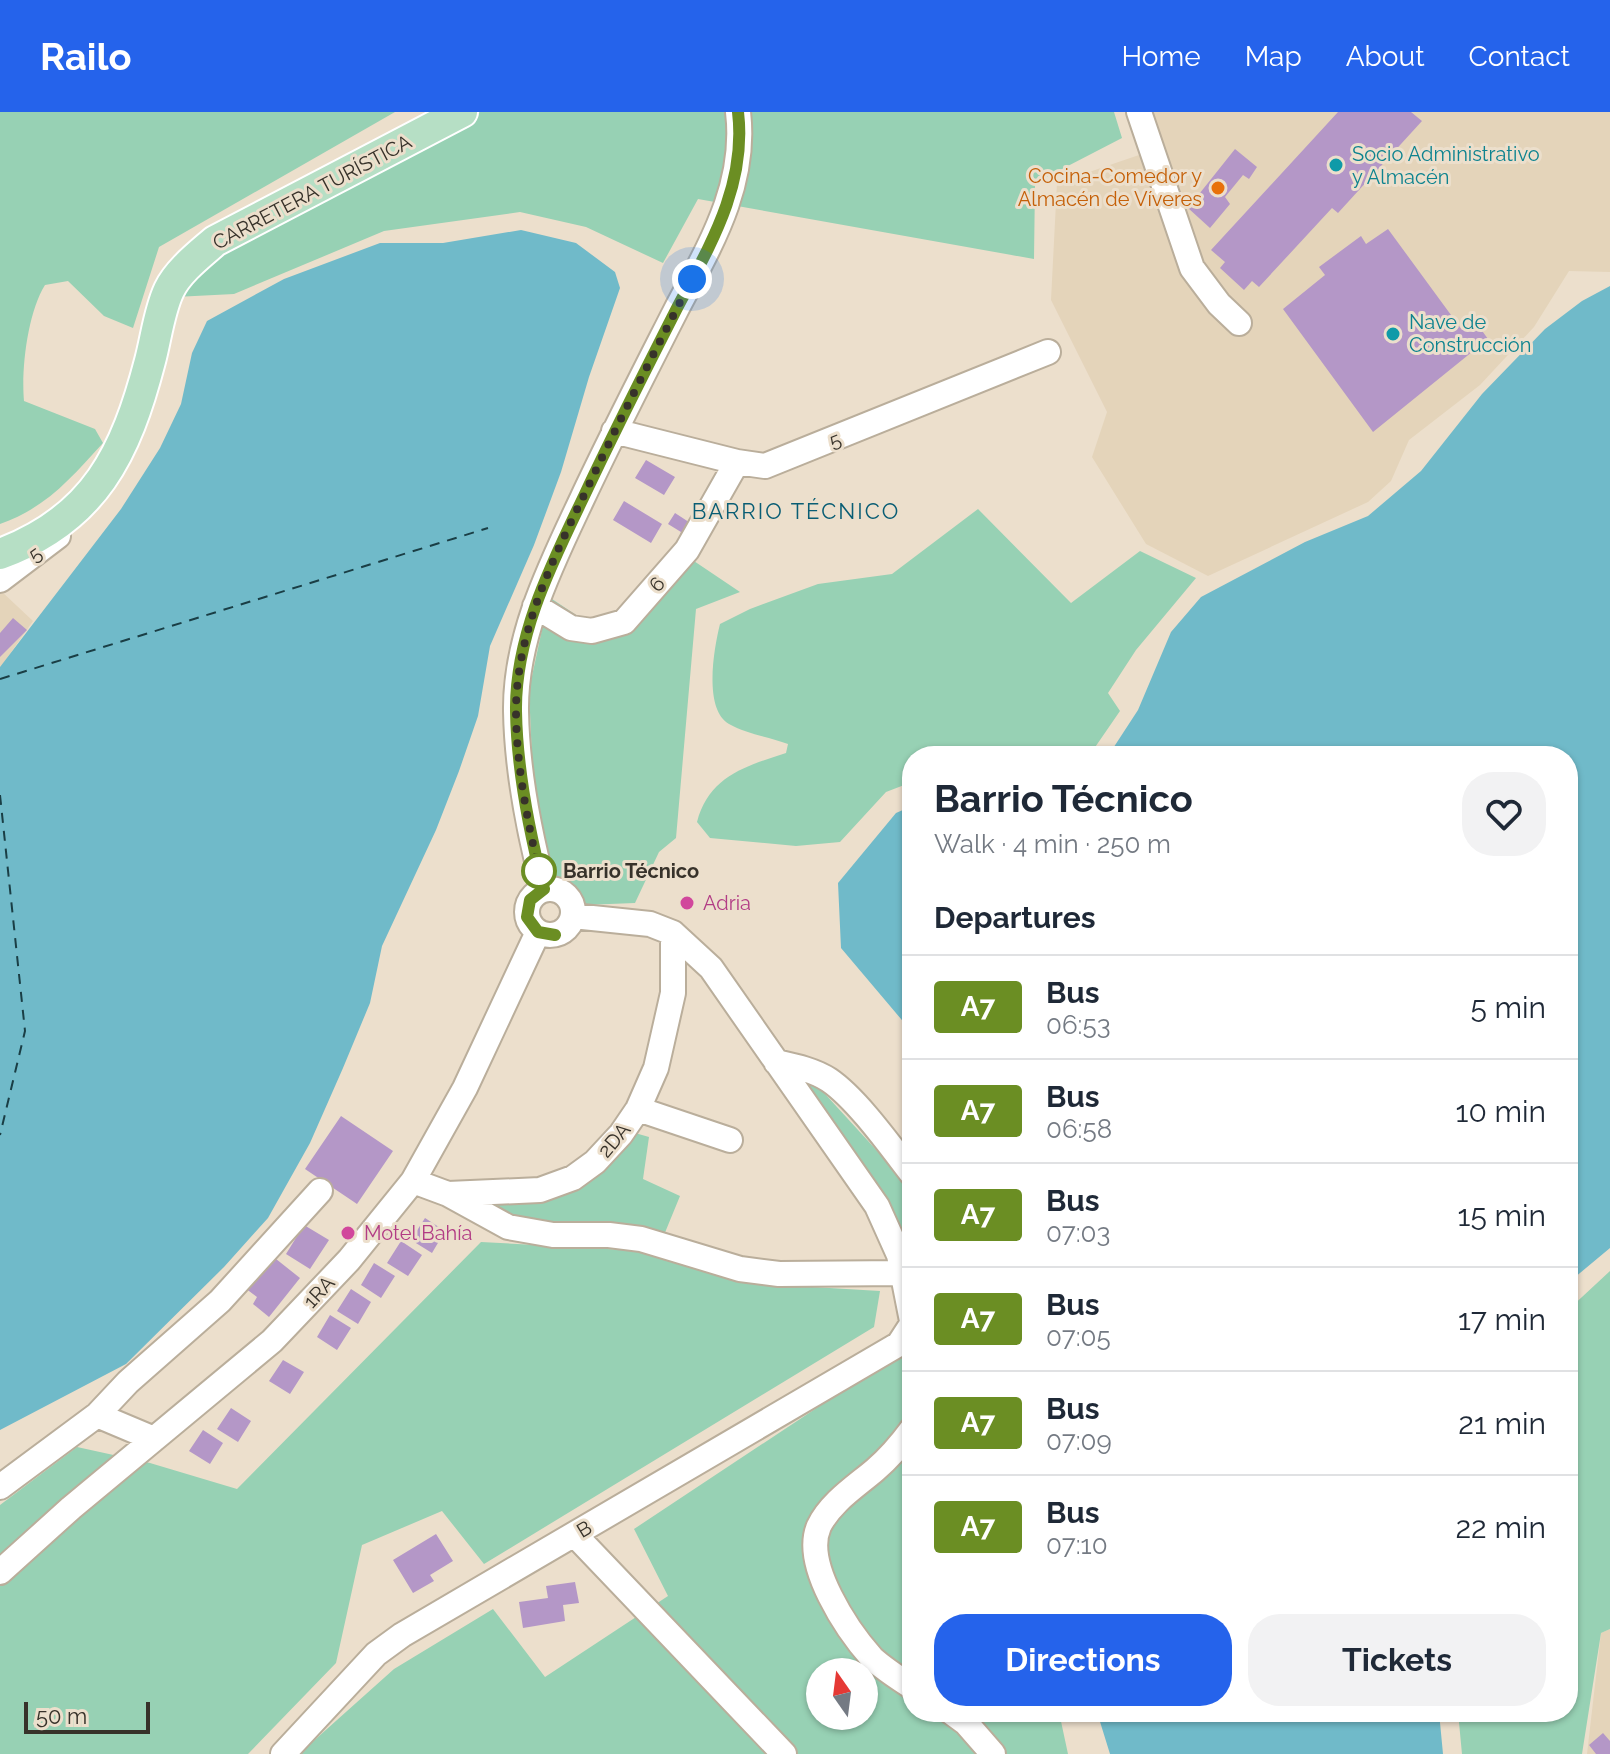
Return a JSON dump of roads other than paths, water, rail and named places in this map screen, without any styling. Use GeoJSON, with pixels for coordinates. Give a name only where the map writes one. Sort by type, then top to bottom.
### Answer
{"type":"FeatureCollection","features":[{"type":"Feature","properties":{"kind":"main road","name":"CARRETERA TURÍSTICA"},"geometry":{"type":"LineString","coordinates":[[0,554],[59,523],[79,507],[109,472],[136,413],[169,290],[191,262],[215,241],[462,112]]}},
{"type":"Feature","properties":{"kind":"street"},"geometry":{"type":"LineString","coordinates":[[544,889],[529,832],[516,710],[519,670],[535,606],[554,558],[731,198],[741,133],[738,112]]}},
{"type":"Feature","properties":{"kind":"street"},"geometry":{"type":"LineString","coordinates":[[1139,112],[1192,268],[1219,304],[1239,323]]}},
{"type":"Feature","properties":{"kind":"street","name":"5"},"geometry":{"type":"LineString","coordinates":[[614,431],[737,462],[765,466],[1048,352]]}},
{"type":"Feature","properties":{"kind":"street","name":"6"},"geometry":{"type":"LineString","coordinates":[[535,606],[571,628],[592,631],[624,622],[687,550],[737,462]]}},
{"type":"Feature","properties":{"kind":"street","name":"5"},"geometry":{"type":"LineString","coordinates":[[0,580],[55,539],[62,532],[59,523]]}},
{"type":"Feature","properties":{"kind":"street"},"geometry":{"type":"LineString","coordinates":[[553,889],[569,898],[573,916],[564,931],[555,935],[538,932],[527,917],[527,908],[536,893],[553,889]]}},
{"type":"Feature","properties":{"kind":"street"},"geometry":{"type":"LineString","coordinates":[[573,916],[650,924],[673,933],[711,968],[877,1206],[902,1268]]}},
{"type":"Feature","properties":{"kind":"street","name":"1RA"},"geometry":{"type":"LineString","coordinates":[[0,1572],[272,1341],[349,1260],[413,1181],[465,1088],[538,932]]}},
{"type":"Feature","properties":{"kind":"street","name":"2DA"},"geometry":{"type":"LineString","coordinates":[[413,1181],[448,1194],[540,1190],[573,1178],[595,1162],[638,1109],[656,1068],[668,1023],[675,965],[673,933]]}},
{"type":"Feature","properties":{"kind":"street"},"geometry":{"type":"LineString","coordinates":[[776,1062],[797,1066],[830,1081],[902,1161]]}},
{"type":"Feature","properties":{"kind":"street"},"geometry":{"type":"LineString","coordinates":[[638,1109],[730,1140]]}},
{"type":"Feature","properties":{"kind":"street"},"geometry":{"type":"LineString","coordinates":[[0,1487],[97,1415],[128,1382],[220,1301],[320,1191]]}},
{"type":"Feature","properties":{"kind":"street"},"geometry":{"type":"LineString","coordinates":[[448,1194],[508,1227],[553,1235],[609,1235],[641,1239],[740,1269],[805,1275],[902,1273]]}},
{"type":"Feature","properties":{"kind":"street","name":"B"},"geometry":{"type":"LineString","coordinates":[[283,1754],[376,1654],[428,1620],[902,1340]]}},
{"type":"Feature","properties":{"kind":"street"},"geometry":{"type":"LineString","coordinates":[[97,1415],[154,1439]]}},
{"type":"Feature","properties":{"kind":"street"},"geometry":{"type":"LineString","coordinates":[[902,1440],[877,1468],[835,1505],[818,1529],[817,1565],[838,1610],[872,1658],[902,1680]]}},
{"type":"Feature","properties":{"kind":"street"},"geometry":{"type":"LineString","coordinates":[[575,1535],[784,1754]]}},
{"type":"Feature","properties":{"kind":"street"},"geometry":{"type":"LineString","coordinates":[[963,1722],[993,1754]]}},
{"type":"Feature","properties":{"kind":"water"},"geometry":{"type":"Polygon","coordinates":[[[521,230],[576,243],[615,272],[620,288],[561,472],[534,545],[490,646],[478,716],[459,771],[436,830],[382,946],[370,1003],[343,1068],[310,1143],[268,1218],[224,1267],[126,1364],[0,1430],[0,667],[121,509],[160,448],[181,404],[192,353],[207,321],[284,279],[380,243],[443,243],[521,230]]]}},
{"type":"Feature","properties":{"kind":"water"},"geometry":{"type":"Polygon","coordinates":[[[1610,286],[1610,1248],[1578,1275],[1578,746],[1115,746],[1138,710],[1171,632],[1201,597],[1305,542],[1368,516],[1421,471],[1482,394],[1545,329],[1582,301],[1610,286]]]}},
{"type":"Feature","properties":{"kind":"water"},"geometry":{"type":"Polygon","coordinates":[[[902,810],[902,1020],[841,948],[838,883],[896,813],[902,810]]]}},
{"type":"Feature","properties":{"kind":"water"},"geometry":{"type":"Polygon","coordinates":[[[1100,1722],[1440,1722],[1443,1754],[1110,1754],[1100,1722]]]}},
{"type":"Feature","properties":{"kind":"place","name":"Socio Administrativo y Almacén"},"geometry":{"type":"Point","coordinates":[1336,165]}},
{"type":"Feature","properties":{"kind":"place","name":"Cocina-Comedor y Almacén de Víveres"},"geometry":{"type":"Point","coordinates":[1218,188]}},
{"type":"Feature","properties":{"kind":"place","name":"Nave de Construcción"},"geometry":{"type":"Point","coordinates":[1393,334]}},
{"type":"Feature","properties":{"kind":"place","name":"Barrio Técnico"},"geometry":{"type":"Point","coordinates":[539,871]}},
{"type":"Feature","properties":{"kind":"place","name":"Adria"},"geometry":{"type":"Point","coordinates":[687,903]}},
{"type":"Feature","properties":{"kind":"place","name":"Motel Bahía"},"geometry":{"type":"Point","coordinates":[348,1233]}},
{"type":"Feature","properties":{"kind":"district","name":"BARRIO TÉCNICO"},"geometry":{"type":"Point","coordinates":[796,511]}}]}
